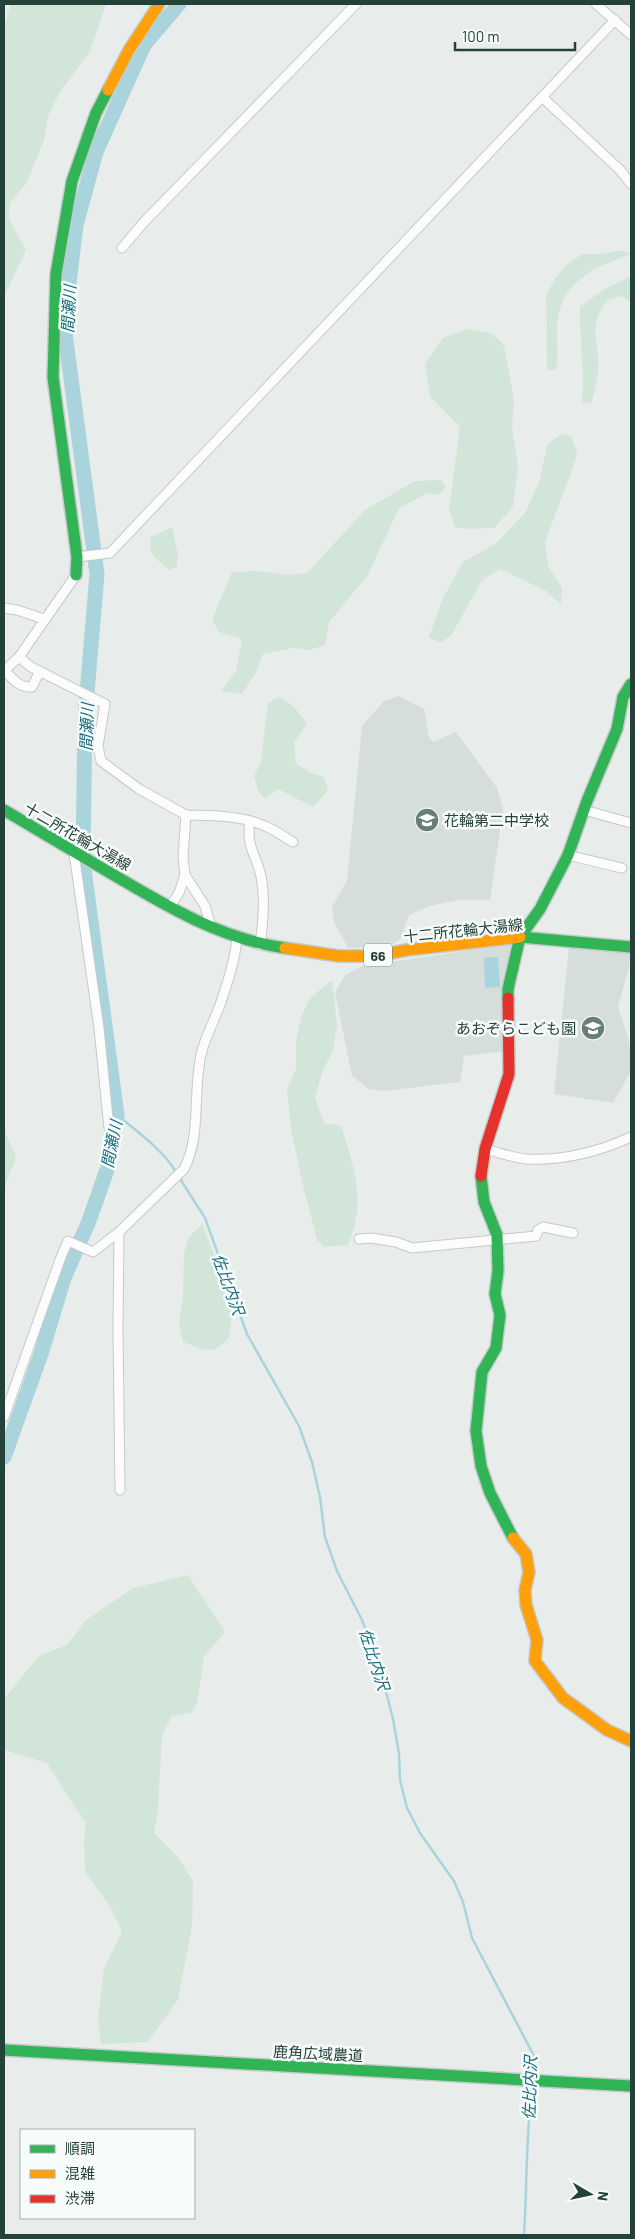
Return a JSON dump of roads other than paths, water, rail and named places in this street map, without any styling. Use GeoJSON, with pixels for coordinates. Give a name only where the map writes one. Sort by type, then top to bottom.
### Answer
{"type":"FeatureCollection","features":[{"type":"Feature","properties":{"kind":"street"},"geometry":{"type":"LineString","coordinates":[[40,671],[32,687],[27,688],[20,686],[4,670],[19,657],[76,575],[80,557],[53,377],[56,274],[72,181],[96,113],[129,50],[159,4]]}},
{"type":"Feature","properties":{"kind":"street"},"geometry":{"type":"LineString","coordinates":[[122,248],[144,222],[356,4]]}},
{"type":"Feature","properties":{"kind":"street"},"geometry":{"type":"LineString","coordinates":[[596,4],[631,35]]}},
{"type":"Feature","properties":{"kind":"street"},"geometry":{"type":"LineString","coordinates":[[80,557],[110,553],[615,20]]}},
{"type":"Feature","properties":{"kind":"street"},"geometry":{"type":"LineString","coordinates":[[542,97],[620,170],[631,184]]}},
{"type":"Feature","properties":{"kind":"street"},"geometry":{"type":"LineString","coordinates":[[4,608],[44,619]]}},
{"type":"Feature","properties":{"kind":"street"},"geometry":{"type":"LineString","coordinates":[[19,657],[40,671],[105,704],[98,746],[101,761],[139,789],[186,815],[218,816],[250,821],[265,826],[293,842]]}},
{"type":"Feature","properties":{"kind":"street"},"geometry":{"type":"LineString","coordinates":[[631,684],[623,697],[617,728],[568,855],[540,909],[520,937],[508,989],[509,1074],[485,1149],[480,1179],[484,1202],[497,1235],[498,1271],[495,1294],[500,1315],[496,1348],[482,1372],[476,1431],[481,1466],[490,1493],[512,1536],[526,1554],[529,1572],[525,1590],[526,1605],[537,1640],[535,1661],[563,1698],[607,1730],[631,1741]]}},
{"type":"Feature","properties":{"kind":"street","name":"十二所花輪大湯線"},"geometry":{"type":"LineString","coordinates":[[4,810],[169,908],[237,938],[260,945],[331,955],[375,956],[416,949],[520,937],[548,938],[631,947]]}},
{"type":"Feature","properties":{"kind":"street"},"geometry":{"type":"LineString","coordinates":[[584,810],[631,823]]}},
{"type":"Feature","properties":{"kind":"street"},"geometry":{"type":"LineString","coordinates":[[169,908],[179,893],[184,875],[183,856],[186,815]]}},
{"type":"Feature","properties":{"kind":"street"},"geometry":{"type":"LineString","coordinates":[[250,821],[248,835],[252,855],[262,880],[264,904],[260,945]]}},
{"type":"Feature","properties":{"kind":"street"},"geometry":{"type":"LineString","coordinates":[[76,854],[99,1028],[109,1128]]}},
{"type":"Feature","properties":{"kind":"street"},"geometry":{"type":"LineString","coordinates":[[568,855],[622,868]]}},
{"type":"Feature","properties":{"kind":"street"},"geometry":{"type":"LineString","coordinates":[[184,875],[205,906],[211,927]]}},
{"type":"Feature","properties":{"kind":"street"},"geometry":{"type":"LineString","coordinates":[[4,1417],[68,1241],[93,1252],[119,1232],[184,1169],[194,1145],[199,1065],[206,1037],[219,1006],[232,966],[237,938]]}},
{"type":"Feature","properties":{"kind":"street"},"geometry":{"type":"LineString","coordinates":[[485,1149],[525,1159],[577,1156],[604,1149],[631,1137]]}},
{"type":"Feature","properties":{"kind":"street"},"geometry":{"type":"LineString","coordinates":[[358,1239],[371,1238],[396,1242],[412,1248],[536,1236],[538,1230],[543,1227],[573,1233]]}},
{"type":"Feature","properties":{"kind":"street"},"geometry":{"type":"LineString","coordinates":[[119,1232],[120,1490]]}},
{"type":"Feature","properties":{"kind":"street","name":"鹿角広域農道"},"geometry":{"type":"LineString","coordinates":[[4,2050],[508,2078],[568,2084],[631,2086]]}},
{"type":"Feature","properties":{"kind":"water"},"geometry":{"type":"Polygon","coordinates":[[[498,957],[500,987],[485,988],[484,958],[498,957]]]}},
{"type":"Feature","properties":{"kind":"waterway","name":"間瀬川"},"geometry":{"type":"LineString","coordinates":[[4,1457],[41,1354],[64,1278],[89,1221],[108,1167],[117,1115],[83,862],[85,717],[97,574],[64,326],[76,225],[96,152],[144,45],[179,4]]}},
{"type":"Feature","properties":{"kind":"waterway","name":"佐比内沢"},"geometry":{"type":"LineString","coordinates":[[117,1115],[157,1148],[176,1172]]}},
{"type":"Feature","properties":{"kind":"waterway","name":"佐比内沢"},"geometry":{"type":"LineString","coordinates":[[179,1177],[205,1218],[247,1334],[299,1426],[312,1462],[320,1497],[325,1537],[337,1571],[362,1620],[380,1668],[393,1719],[399,1754],[400,1780],[407,1808],[420,1833],[454,1881],[463,1902],[472,1938],[533,2054],[535,2062],[533,2077]]}},
{"type":"Feature","properties":{"kind":"waterway","name":"佐比内沢"},"geometry":{"type":"LineString","coordinates":[[524,2235],[532,2085]]}},
{"type":"Feature","properties":{"kind":"place","name":"花輪第二中学校"},"geometry":{"type":"Point","coordinates":[427,820]}},
{"type":"Feature","properties":{"kind":"place","name":"あおぞらこども園"},"geometry":{"type":"Point","coordinates":[593,1028]}}]}
